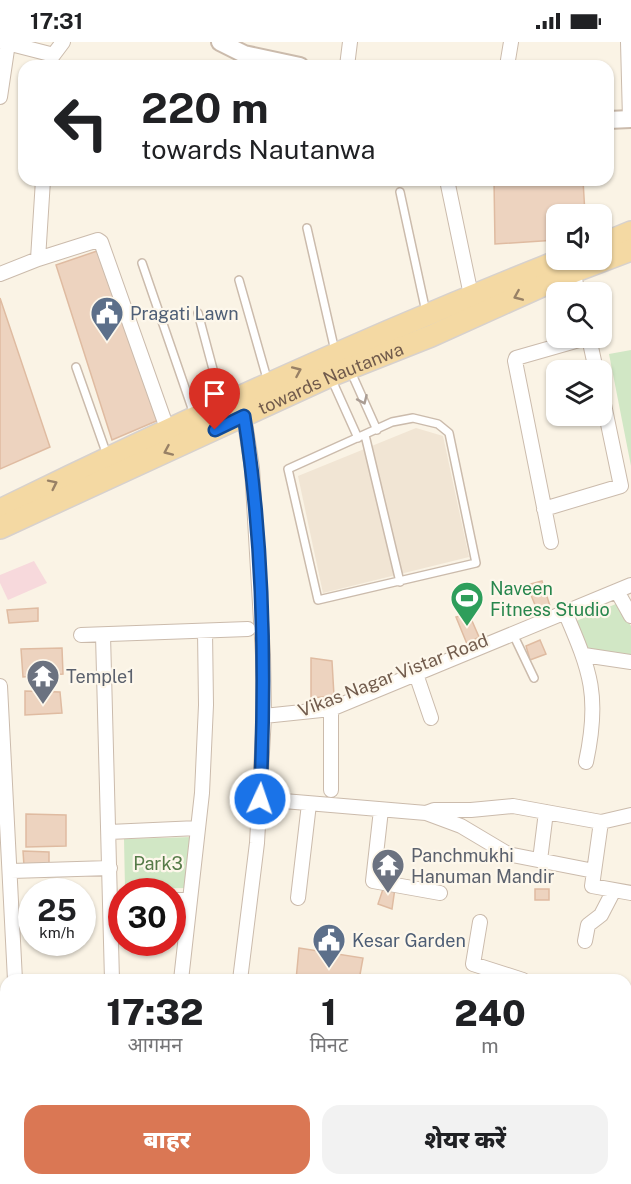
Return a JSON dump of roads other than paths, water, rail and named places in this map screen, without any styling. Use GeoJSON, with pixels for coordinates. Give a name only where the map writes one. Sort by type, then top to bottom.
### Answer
{"type":"FeatureCollection","features":[{"type":"Feature","properties":{"kind":"main road"},"geometry":{"type":"LineString","coordinates":[[612,240],[631,232]]}},
{"type":"Feature","properties":{"kind":"main road","name":"towards Nautanwa"},"geometry":{"type":"LineString","coordinates":[[0,528],[244,416],[339,366],[631,250]]}},
{"type":"Feature","properties":{"kind":"main road"},"geometry":{"type":"LineString","coordinates":[[0,510],[108,457],[268,384],[339,366],[426,314],[471,295],[571,275]]}},
{"type":"Feature","properties":{"kind":"street"},"geometry":{"type":"LineString","coordinates":[[52,60],[63,42]]}},
{"type":"Feature","properties":{"kind":"street"},"geometry":{"type":"LineString","coordinates":[[220,42],[244,54],[272,60]]}},
{"type":"Feature","properties":{"kind":"street"},"geometry":{"type":"LineString","coordinates":[[348,60],[350,42]]}},
{"type":"Feature","properties":{"kind":"street"},"geometry":{"type":"LineString","coordinates":[[508,60],[511,42]]}},
{"type":"Feature","properties":{"kind":"street"},"geometry":{"type":"LineString","coordinates":[[614,120],[630,119],[628,42]]}},
{"type":"Feature","properties":{"kind":"street"},"geometry":{"type":"LineString","coordinates":[[0,97],[6,43],[46,53],[50,60]]}},
{"type":"Feature","properties":{"kind":"street"},"geometry":{"type":"LineString","coordinates":[[38,259],[43,186]]}},
{"type":"Feature","properties":{"kind":"street"},"geometry":{"type":"LineString","coordinates":[[448,186],[471,295]]}},
{"type":"Feature","properties":{"kind":"street"},"geometry":{"type":"LineString","coordinates":[[0,274],[38,259],[98,240],[101,242],[168,431]]}},
{"type":"Feature","properties":{"kind":"street"},"geometry":{"type":"LineString","coordinates":[[551,542],[515,359],[553,348]]}},
{"type":"Feature","properties":{"kind":"street"},"geometry":{"type":"LineString","coordinates":[[241,974],[257,843],[264,716],[263,655],[252,468],[244,416]]}},
{"type":"Feature","properties":{"kind":"street"},"geometry":{"type":"LineString","coordinates":[[544,510],[619,487],[626,482],[611,426]]}},
{"type":"Feature","properties":{"kind":"street"},"geometry":{"type":"LineString","coordinates":[[264,716],[331,709],[631,584]]}},
{"type":"Feature","properties":{"kind":"street","name":"Vikas Nagar Vistar Road"},"geometry":{"type":"LineString","coordinates":[[289,715],[631,584]]}},
{"type":"Feature","properties":{"kind":"street"},"geometry":{"type":"LineString","coordinates":[[617,591],[631,616]]}},
{"type":"Feature","properties":{"kind":"street"},"geometry":{"type":"LineString","coordinates":[[565,612],[584,655],[594,697],[586,762]]}},
{"type":"Feature","properties":{"kind":"street"},"geometry":{"type":"LineString","coordinates":[[81,635],[248,629]]}},
{"type":"Feature","properties":{"kind":"street"},"geometry":{"type":"LineString","coordinates":[[181,974],[205,745],[206,631]]}},
{"type":"Feature","properties":{"kind":"street"},"geometry":{"type":"LineString","coordinates":[[102,634],[112,878]]}},
{"type":"Feature","properties":{"kind":"street"},"geometry":{"type":"LineString","coordinates":[[584,655],[631,662]]}},
{"type":"Feature","properties":{"kind":"street"},"geometry":{"type":"LineString","coordinates":[[416,674],[431,718]]}},
{"type":"Feature","properties":{"kind":"street"},"geometry":{"type":"LineString","coordinates":[[0,692],[11,871],[6,914],[14,974]]}},
{"type":"Feature","properties":{"kind":"street"},"geometry":{"type":"LineString","coordinates":[[331,709],[331,790]]}},
{"type":"Feature","properties":{"kind":"street"},"geometry":{"type":"LineString","coordinates":[[260,799],[426,813],[461,826],[508,854],[594,871]]}},
{"type":"Feature","properties":{"kind":"street"},"geometry":{"type":"LineString","coordinates":[[298,898],[309,804]]}},
{"type":"Feature","properties":{"kind":"street"},"geometry":{"type":"LineString","coordinates":[[426,813],[435,810],[471,810],[513,806],[602,822],[631,815]]}},
{"type":"Feature","properties":{"kind":"street"},"geometry":{"type":"LineString","coordinates":[[381,810],[372,880],[440,893]]}},
{"type":"Feature","properties":{"kind":"street"},"geometry":{"type":"LineString","coordinates":[[540,860],[546,812]]}},
{"type":"Feature","properties":{"kind":"street"},"geometry":{"type":"LineString","coordinates":[[602,822],[594,871],[594,887],[631,893]]}},
{"type":"Feature","properties":{"kind":"street"},"geometry":{"type":"LineString","coordinates":[[109,832],[198,828]]}},
{"type":"Feature","properties":{"kind":"street"},"geometry":{"type":"LineString","coordinates":[[11,871],[110,868]]}},
{"type":"Feature","properties":{"kind":"street"},"geometry":{"type":"LineString","coordinates":[[585,941],[588,925],[601,915],[614,890]]}},
{"type":"Feature","properties":{"kind":"street"},"geometry":{"type":"LineString","coordinates":[[480,922],[473,964],[504,974]]}},
{"type":"Feature","properties":{"kind":"street"},"geometry":{"type":"LineString","coordinates":[[112,974],[113,956]]}},
{"type":"Feature","properties":{"kind":"lane"},"geometry":{"type":"LineString","coordinates":[[400,192],[426,314]]}},
{"type":"Feature","properties":{"kind":"lane"},"geometry":{"type":"LineString","coordinates":[[307,228],[339,366],[362,437],[400,582]]}},
{"type":"Feature","properties":{"kind":"lane"},"geometry":{"type":"LineString","coordinates":[[142,263],[195,418]]}},
{"type":"Feature","properties":{"kind":"lane"},"geometry":{"type":"LineString","coordinates":[[239,280],[268,384]]}},
{"type":"Feature","properties":{"kind":"lane"},"geometry":{"type":"LineString","coordinates":[[198,313],[223,404]]}},
{"type":"Feature","properties":{"kind":"lane"},"geometry":{"type":"LineString","coordinates":[[339,366],[377,430]]}},
{"type":"Feature","properties":{"kind":"lane"},"geometry":{"type":"LineString","coordinates":[[76,367],[108,457]]}},
{"type":"Feature","properties":{"kind":"lane"},"geometry":{"type":"LineString","coordinates":[[412,418],[446,429],[451,438],[477,561],[475,565],[320,600],[315,597],[288,469],[362,437],[393,422],[412,418]]}},
{"type":"Feature","properties":{"kind":"lane"},"geometry":{"type":"LineString","coordinates":[[513,634],[534,678]]}},
{"type":"Feature","properties":{"kind":"place","name":"Pragati Lawn"},"geometry":{"type":"Point","coordinates":[107,342]}},
{"type":"Feature","properties":{"kind":"place","name":"Naveen Fitness Studio"},"geometry":{"type":"Point","coordinates":[467,627]}},
{"type":"Feature","properties":{"kind":"place","name":"Temple1"},"geometry":{"type":"Point","coordinates":[43,705]}},
{"type":"Feature","properties":{"kind":"place","name":"Panchmukhi Hanuman Mandir"},"geometry":{"type":"Point","coordinates":[388,894]}},
{"type":"Feature","properties":{"kind":"place","name":"Kesar Garden"},"geometry":{"type":"Point","coordinates":[329,969]}},
{"type":"Feature","properties":{"kind":"park label","name":"Park3"},"geometry":{"type":"Point","coordinates":[158,863]}}]}
